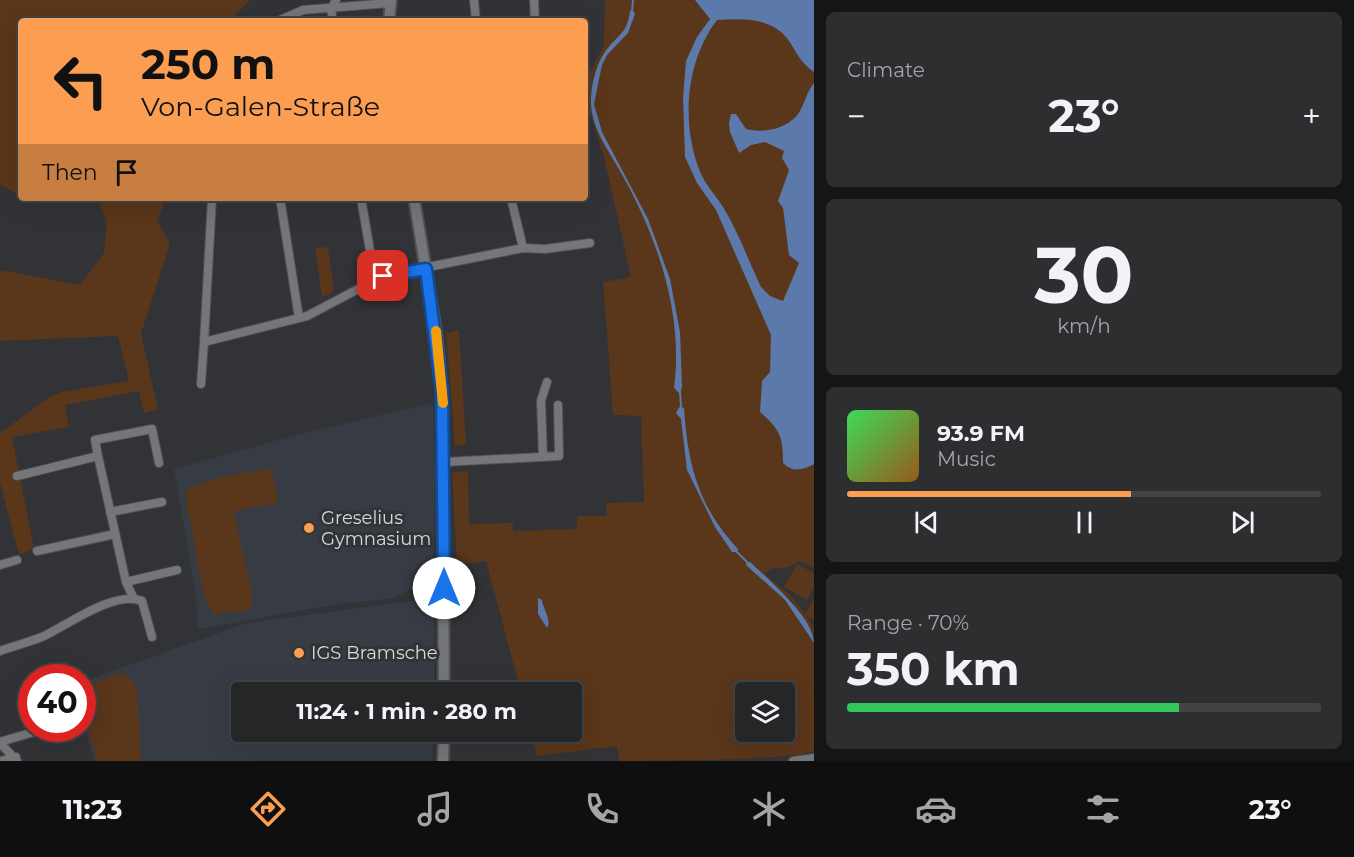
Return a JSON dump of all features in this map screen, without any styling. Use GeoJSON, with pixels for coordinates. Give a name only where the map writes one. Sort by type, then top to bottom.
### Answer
{"type":"FeatureCollection","features":[{"type":"Feature","properties":{"kind":"street"},"geometry":{"type":"LineString","coordinates":[[332,18],[331,9],[336,0]]}},
{"type":"Feature","properties":{"kind":"street"},"geometry":{"type":"LineString","coordinates":[[474,0],[476,18]]}},
{"type":"Feature","properties":{"kind":"street"},"geometry":{"type":"LineString","coordinates":[[534,0],[535,18]]}},
{"type":"Feature","properties":{"kind":"street"},"geometry":{"type":"LineString","coordinates":[[285,18],[303,10],[391,2],[389,18]]}},
{"type":"Feature","properties":{"kind":"street"},"geometry":{"type":"LineString","coordinates":[[201,384],[212,201]]}},
{"type":"Feature","properties":{"kind":"street"},"geometry":{"type":"LineString","coordinates":[[280,201],[299,318]]}},
{"type":"Feature","properties":{"kind":"street"},"geometry":{"type":"LineString","coordinates":[[362,201],[375,280]]}},
{"type":"Feature","properties":{"kind":"street"},"geometry":{"type":"LineString","coordinates":[[415,201],[442,392],[444,682]]}},
{"type":"Feature","properties":{"kind":"street"},"geometry":{"type":"LineString","coordinates":[[513,201],[523,248]]}},
{"type":"Feature","properties":{"kind":"street"},"geometry":{"type":"LineString","coordinates":[[204,342],[299,318],[342,299],[375,280],[523,248],[545,249],[590,243]]}},
{"type":"Feature","properties":{"kind":"street"},"geometry":{"type":"LineString","coordinates":[[543,457],[541,402],[548,382]]}},
{"type":"Feature","properties":{"kind":"street"},"geometry":{"type":"LineString","coordinates":[[444,462],[559,456],[558,405]]}},
{"type":"Feature","properties":{"kind":"street"},"geometry":{"type":"LineString","coordinates":[[133,597],[126,582],[95,440],[152,429],[159,463]]}},
{"type":"Feature","properties":{"kind":"street"},"geometry":{"type":"LineString","coordinates":[[17,476],[98,456]]}},
{"type":"Feature","properties":{"kind":"street"},"geometry":{"type":"LineString","coordinates":[[110,512],[162,502]]}},
{"type":"Feature","properties":{"kind":"street"},"geometry":{"type":"LineString","coordinates":[[37,551],[115,534]]}},
{"type":"Feature","properties":{"kind":"street"},"geometry":{"type":"LineString","coordinates":[[0,565],[17,560]]}},
{"type":"Feature","properties":{"kind":"street"},"geometry":{"type":"LineString","coordinates":[[126,582],[177,570]]}},
{"type":"Feature","properties":{"kind":"street"},"geometry":{"type":"LineString","coordinates":[[0,651],[42,637],[110,603],[133,597],[142,601],[152,637]]}},
{"type":"Feature","properties":{"kind":"street"},"geometry":{"type":"LineString","coordinates":[[16,759],[0,742],[18,737]]}},
{"type":"Feature","properties":{"kind":"street"},"geometry":{"type":"LineString","coordinates":[[443,761],[444,742]]}},
{"type":"Feature","properties":{"kind":"street"},"geometry":{"type":"LineString","coordinates":[[793,761],[814,758]]}},
{"type":"Feature","properties":{"kind":"street"},"geometry":{"type":"LineString","coordinates":[[1,761],[16,759]]}},
{"type":"Feature","properties":{"kind":"shaded area"},"geometry":{"type":"Polygon","coordinates":[[[0,0],[250,0],[233,18],[18,18],[18,195],[0,184],[0,0]]]}},
{"type":"Feature","properties":{"kind":"shaded area"},"geometry":{"type":"Polygon","coordinates":[[[605,0],[814,0],[814,568],[800,561],[789,567],[770,569],[765,574],[793,598],[805,614],[814,598],[814,620],[806,616],[814,628],[814,635],[791,600],[761,578],[785,600],[814,643],[814,751],[751,759],[619,761],[617,746],[537,756],[534,742],[582,742],[582,682],[518,682],[486,561],[457,565],[452,473],[468,471],[469,524],[513,523],[513,531],[577,529],[577,516],[607,516],[606,503],[644,502],[641,416],[613,415],[603,282],[631,277],[603,153],[588,107],[590,72],[604,46],[605,0]]]}},
{"type":"Feature","properties":{"kind":"shaded area"},"geometry":{"type":"Polygon","coordinates":[[[98,201],[165,201],[157,220],[170,244],[141,334],[158,409],[144,413],[139,391],[65,405],[69,427],[12,437],[34,548],[19,555],[0,483],[0,433],[51,396],[61,392],[129,381],[118,336],[0,341],[0,270],[80,285],[104,253],[107,221],[98,201]]]}},
{"type":"Feature","properties":{"kind":"shaded area"},"geometry":{"type":"Polygon","coordinates":[[[328,247],[334,292],[322,297],[315,248],[328,247]]]}},
{"type":"Feature","properties":{"kind":"shaded area"},"geometry":{"type":"Polygon","coordinates":[[[459,330],[466,445],[455,446],[446,333],[459,330]]]}},
{"type":"Feature","properties":{"kind":"shaded area","name":"Greselius Gymnasium"},"geometry":{"type":"Polygon","coordinates":[[[433,403],[435,477],[433,579],[391,599],[344,603],[198,629],[196,598],[174,469],[300,434],[433,403]]]}},
{"type":"Feature","properties":{"kind":"shaded area"},"geometry":{"type":"Polygon","coordinates":[[[272,469],[278,503],[234,511],[251,590],[252,610],[214,614],[204,597],[185,494],[191,488],[212,480],[272,469]]]}},
{"type":"Feature","properties":{"kind":"shaded area"},"geometry":{"type":"Polygon","coordinates":[[[797,564],[814,573],[814,587],[807,600],[784,587],[797,564]]]}},
{"type":"Feature","properties":{"kind":"shaded area","name":"IGS Bramsche"},"geometry":{"type":"Polygon","coordinates":[[[434,598],[434,682],[231,682],[231,742],[433,742],[432,761],[94,761],[89,742],[96,742],[96,677],[247,623],[434,598]]]}},
{"type":"Feature","properties":{"kind":"shaded area"},"geometry":{"type":"Polygon","coordinates":[[[125,673],[137,687],[141,761],[97,761],[92,742],[96,742],[96,681],[125,673]]]}},
{"type":"Feature","properties":{"kind":"water"},"geometry":{"type":"Polygon","coordinates":[[[695,0],[814,0],[814,72],[803,62],[786,37],[774,27],[759,21],[717,20],[707,36],[693,73],[689,112],[693,150],[699,169],[731,221],[761,287],[770,296],[783,301],[799,263],[789,255],[783,208],[778,201],[789,170],[782,158],[784,151],[765,142],[751,145],[739,153],[730,132],[729,123],[731,114],[736,114],[746,129],[761,131],[785,125],[797,116],[814,83],[814,464],[802,469],[794,469],[783,463],[779,434],[760,412],[762,381],[770,372],[771,335],[716,210],[697,183],[685,157],[683,98],[686,61],[697,37],[710,19],[695,0]]]}},
{"type":"Feature","properties":{"kind":"water"},"geometry":{"type":"Polygon","coordinates":[[[633,10],[635,14],[628,33],[607,55],[602,65],[594,104],[602,132],[648,219],[670,279],[680,332],[682,387],[680,394],[674,388],[675,332],[665,276],[645,222],[598,132],[592,114],[591,98],[597,68],[607,49],[625,28],[630,11],[633,10]]]}},
{"type":"Feature","properties":{"kind":"water"},"geometry":{"type":"Polygon","coordinates":[[[680,406],[684,408],[688,448],[704,501],[724,533],[738,549],[737,552],[732,552],[715,527],[687,470],[681,419],[676,413],[680,406]]]}},
{"type":"Feature","properties":{"kind":"water"},"geometry":{"type":"Polygon","coordinates":[[[750,562],[768,578],[789,600],[807,622],[814,643],[785,600],[746,565],[750,562]]]}},
{"type":"Feature","properties":{"kind":"water"},"geometry":{"type":"Polygon","coordinates":[[[538,598],[542,600],[548,618],[547,628],[538,614],[538,598]]]}},
{"type":"Feature","properties":{"kind":"waterway"},"geometry":{"type":"LineString","coordinates":[[632,12],[633,0]]}},
{"type":"Feature","properties":{"kind":"waterway"},"geometry":{"type":"LineString","coordinates":[[680,391],[681,406]]}},
{"type":"Feature","properties":{"kind":"waterway"},"geometry":{"type":"LineString","coordinates":[[736,551],[749,564]]}},
{"type":"Feature","properties":{"kind":"slow traffic"},"geometry":{"type":"LineString","coordinates":[[436,331],[443,403]]}},
{"type":"Feature","properties":{"kind":"place","name":"Greselius Gymnasium"},"geometry":{"type":"Point","coordinates":[309,528]}},
{"type":"Feature","properties":{"kind":"place","name":"IGS Bramsche"},"geometry":{"type":"Point","coordinates":[299,653]}},
{"type":"Feature","properties":{"kind":"route"},"geometry":{"type":"LineString","coordinates":[[383,276],[426,269],[436,331],[442,392],[444,588]]}}]}
